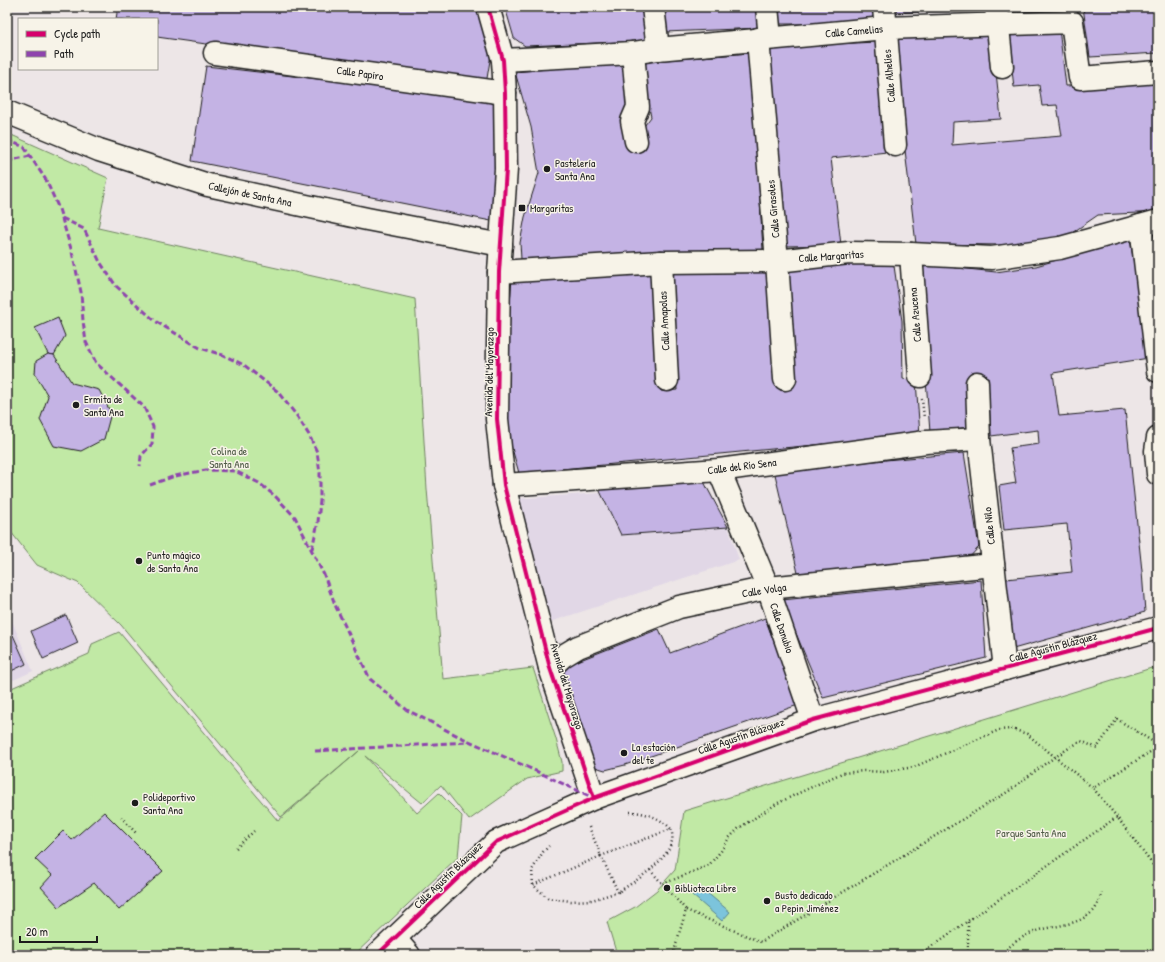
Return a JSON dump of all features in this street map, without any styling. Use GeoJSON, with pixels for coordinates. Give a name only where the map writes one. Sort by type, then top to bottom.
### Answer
{"type":"FeatureCollection","features":[{"type":"Feature","properties":{"kind":"street","name":"Avenida del Mayorazgo"},"geometry":{"type":"LineString","coordinates":[[488,7],[503,60],[506,93],[506,169],[499,272],[497,419],[504,485],[550,668],[587,801]]}},
{"type":"Feature","properties":{"kind":"street"},"geometry":{"type":"LineString","coordinates":[[653,7],[658,49]]}},
{"type":"Feature","properties":{"kind":"street","name":"Calle Girasoles"},"geometry":{"type":"LineString","coordinates":[[766,7],[764,38],[785,379]]}},
{"type":"Feature","properties":{"kind":"street","name":"Calle Camelias"},"geometry":{"type":"LineString","coordinates":[[503,60],[633,53],[764,38],[885,17],[997,16],[1072,22],[1080,78],[1158,72]]}},
{"type":"Feature","properties":{"kind":"street"},"geometry":{"type":"LineString","coordinates":[[997,16],[1002,67]]}},
{"type":"Feature","properties":{"kind":"street","name":"Calle Alhelíes"},"geometry":{"type":"LineString","coordinates":[[885,17],[895,144]]}},
{"type":"Feature","properties":{"kind":"street","name":"Calle Papiro"},"geometry":{"type":"LineString","coordinates":[[215,53],[506,93]]}},
{"type":"Feature","properties":{"kind":"street"},"geometry":{"type":"LineString","coordinates":[[633,53],[638,107],[632,121],[636,141]]}},
{"type":"Feature","properties":{"kind":"street","name":"Callejón de Santa Ana"},"geometry":{"type":"LineString","coordinates":[[7,112],[99,150],[208,185],[366,219],[501,245]]}},
{"type":"Feature","properties":{"kind":"street"},"geometry":{"type":"LineString","coordinates":[[1149,224],[1158,371]]}},
{"type":"Feature","properties":{"kind":"street","name":"Calle Margaritas"},"geometry":{"type":"LineString","coordinates":[[499,272],[661,262],[777,261],[849,253],[992,258],[1060,248],[1149,224]]}},
{"type":"Feature","properties":{"kind":"street","name":"Calle Azucena"},"geometry":{"type":"LineString","coordinates":[[911,254],[920,376]]}},
{"type":"Feature","properties":{"kind":"street","name":"Calle Amapolas"},"geometry":{"type":"LineString","coordinates":[[661,262],[667,380]]}},
{"type":"Feature","properties":{"kind":"street","name":"Calle Nilo"},"geometry":{"type":"LineString","coordinates":[[977,383],[979,439],[1005,669]]}},
{"type":"Feature","properties":{"kind":"street","name":"Calle del Río Sena"},"geometry":{"type":"LineString","coordinates":[[504,485],[719,470],[926,442],[979,439]]}},
{"type":"Feature","properties":{"kind":"street"},"geometry":{"type":"LineString","coordinates":[[1157,446],[1158,474]]}},
{"type":"Feature","properties":{"kind":"street","name":"Calle Danubio"},"geometry":{"type":"LineString","coordinates":[[719,470],[768,588],[814,720]]}},
{"type":"Feature","properties":{"kind":"street","name":"Calle Volga"},"geometry":{"type":"LineString","coordinates":[[550,668],[563,656],[578,647],[679,607],[768,588],[993,565]]}},
{"type":"Feature","properties":{"kind":"street","name":"Calle Agustín Blázquez"},"geometry":{"type":"LineString","coordinates":[[377,955],[496,842],[587,801],[814,720],[1158,628]]}},
{"type":"Feature","properties":{"kind":"street"},"geometry":{"type":"LineString","coordinates":[[395,939],[409,955]]}},
{"type":"Feature","properties":{"kind":"path"},"geometry":{"type":"LineString","coordinates":[[920,376],[926,442]]}},
{"type":"Feature","properties":{"kind":"path"},"geometry":{"type":"LineString","coordinates":[[650,870],[686,910],[761,942],[1009,791],[1081,741],[1097,748],[1117,718],[1158,746],[1094,788]]}},
{"type":"Feature","properties":{"kind":"path"},"geometry":{"type":"LineString","coordinates":[[663,884],[709,865],[721,851],[729,838],[740,828],[778,803],[842,773],[864,771],[884,772],[914,767],[999,730],[1012,729],[1027,734],[1094,788],[1118,817],[1158,872]]}},
{"type":"Feature","properties":{"kind":"path"},"geometry":{"type":"LineString","coordinates":[[587,801],[601,856],[618,892]]}},
{"type":"Feature","properties":{"kind":"path"},"geometry":{"type":"LineString","coordinates":[[555,842],[543,852],[532,870],[533,885],[548,898],[571,901],[592,900],[618,892],[638,880],[650,870],[667,851],[673,840],[671,828],[665,823],[642,812],[629,812]]}},
{"type":"Feature","properties":{"kind":"path"},"geometry":{"type":"LineString","coordinates":[[120,817],[137,834]]}},
{"type":"Feature","properties":{"kind":"path"},"geometry":{"type":"LineString","coordinates":[[919,955],[1118,817]]}},
{"type":"Feature","properties":{"kind":"path"},"geometry":{"type":"LineString","coordinates":[[533,885],[671,828]]}},
{"type":"Feature","properties":{"kind":"path"},"geometry":{"type":"LineString","coordinates":[[236,848],[254,831]]}},
{"type":"Feature","properties":{"kind":"path"},"geometry":{"type":"LineString","coordinates":[[1001,955],[1012,943],[1037,931],[1062,926],[1093,912],[1102,893]]}},
{"type":"Feature","properties":{"kind":"path"},"geometry":{"type":"LineString","coordinates":[[673,955],[686,910]]}},
{"type":"Feature","properties":{"kind":"path"},"geometry":{"type":"LineString","coordinates":[[968,921],[968,955]]}},
{"type":"Feature","properties":{"kind":"shaded area"},"geometry":{"type":"Polygon","coordinates":[[[601,493],[621,535],[728,527],[739,560],[547,623],[513,499],[601,493]]]}},
{"type":"Feature","properties":{"kind":"shaded area"},"geometry":{"type":"Polygon","coordinates":[[[7,609],[33,671],[7,683],[7,609]]]}},
{"type":"Feature","properties":{"kind":"green space","name":"Colina de Santa Ana"},"geometry":{"type":"Polygon","coordinates":[[[7,133],[108,178],[98,228],[415,299],[427,489],[443,679],[533,668],[556,739],[562,762],[562,771],[527,779],[469,820],[441,785],[422,803],[365,756],[417,813],[439,793],[462,816],[458,857],[354,955],[7,955],[7,690],[89,654],[92,644],[119,632],[278,821],[359,751],[281,817],[121,625],[78,583],[37,565],[7,527],[7,133]]]}},
{"type":"Feature","properties":{"kind":"green space","name":"Parque Santa Ana"},"geometry":{"type":"Polygon","coordinates":[[[1158,666],[1158,955],[617,955],[607,922],[635,907],[657,890],[675,870],[684,811],[1158,666]]]}},
{"type":"Feature","properties":{"kind":"water"},"geometry":{"type":"Polygon","coordinates":[[[699,886],[730,912],[722,921],[692,895],[699,886]]]}},
{"type":"Feature","properties":{"kind":"building"},"geometry":{"type":"Polygon","coordinates":[[[118,7],[204,7],[224,10],[225,7],[476,7],[492,49],[486,84],[158,37],[158,18],[116,18],[118,7]]]}},
{"type":"Feature","properties":{"kind":"building"},"geometry":{"type":"Polygon","coordinates":[[[505,7],[645,7],[647,41],[525,46],[514,38],[505,7]]]}},
{"type":"Feature","properties":{"kind":"building"},"geometry":{"type":"Polygon","coordinates":[[[662,7],[760,7],[761,28],[665,32],[662,7]]]}},
{"type":"Feature","properties":{"kind":"building"},"geometry":{"type":"Polygon","coordinates":[[[775,7],[876,7],[877,17],[814,24],[777,24],[775,7]]]}},
{"type":"Feature","properties":{"kind":"building"},"geometry":{"type":"Polygon","coordinates":[[[893,7],[990,7],[990,9],[893,13],[893,7]]]}},
{"type":"Feature","properties":{"kind":"building"},"geometry":{"type":"Polygon","coordinates":[[[1083,7],[1158,7],[1158,53],[1090,57],[1083,7]]]}},
{"type":"Feature","properties":{"kind":"building"},"geometry":{"type":"Polygon","coordinates":[[[1007,29],[1059,29],[1066,86],[1158,81],[1158,212],[1098,215],[1066,237],[1003,245],[916,244],[892,39],[992,35],[1001,119],[953,122],[952,145],[1062,136],[1057,105],[1042,106],[1039,85],[1014,87],[1007,29]]]}},
{"type":"Feature","properties":{"kind":"building"},"geometry":{"type":"Polygon","coordinates":[[[877,42],[887,152],[831,158],[841,245],[785,246],[765,47],[877,42]]]}},
{"type":"Feature","properties":{"kind":"building"},"geometry":{"type":"Polygon","coordinates":[[[751,53],[763,250],[628,259],[521,259],[520,243],[525,217],[539,173],[531,127],[515,72],[625,62],[631,107],[625,120],[626,146],[641,148],[641,130],[651,117],[640,62],[751,53]]]}},
{"type":"Feature","properties":{"kind":"building"},"geometry":{"type":"Polygon","coordinates":[[[206,66],[500,100],[496,222],[192,161],[206,66]]]}},
{"type":"Feature","properties":{"kind":"building"},"geometry":{"type":"Polygon","coordinates":[[[1130,239],[1149,358],[1053,373],[1059,416],[1125,410],[1145,612],[1013,649],[1006,579],[1072,572],[1067,524],[1004,530],[999,486],[1016,483],[1010,448],[1039,444],[1038,430],[991,436],[988,377],[968,376],[969,427],[930,432],[919,288],[919,264],[996,272],[1036,266],[1130,239]]]}},
{"type":"Feature","properties":{"kind":"building"},"geometry":{"type":"Polygon","coordinates":[[[893,259],[902,321],[903,379],[916,381],[920,435],[519,473],[502,413],[512,278],[652,272],[661,391],[677,390],[668,269],[893,259]]]}},
{"type":"Feature","properties":{"kind":"building"},"geometry":{"type":"Polygon","coordinates":[[[58,318],[65,336],[54,355],[48,354],[35,328],[58,318]]]}},
{"type":"Feature","properties":{"kind":"building","name":"Ermita de Santa Ana"},"geometry":{"type":"Polygon","coordinates":[[[48,354],[54,355],[72,383],[99,390],[111,413],[104,439],[81,451],[54,446],[40,420],[48,396],[35,374],[36,361],[48,354]]]}},
{"type":"Feature","properties":{"kind":"building"},"geometry":{"type":"Polygon","coordinates":[[[964,453],[979,547],[966,561],[798,573],[774,470],[964,453]]]}},
{"type":"Feature","properties":{"kind":"building"},"geometry":{"type":"Polygon","coordinates":[[[703,480],[728,527],[621,535],[598,487],[703,480]]]}},
{"type":"Feature","properties":{"kind":"building"},"geometry":{"type":"Polygon","coordinates":[[[981,580],[986,658],[823,698],[782,600],[981,580]]]}},
{"type":"Feature","properties":{"kind":"building"},"geometry":{"type":"Polygon","coordinates":[[[66,615],[78,643],[43,659],[31,631],[66,615]]]}},
{"type":"Feature","properties":{"kind":"building"},"geometry":{"type":"Polygon","coordinates":[[[765,618],[798,705],[625,765],[605,770],[592,766],[560,668],[659,629],[670,653],[765,618]]]}},
{"type":"Feature","properties":{"kind":"building"},"geometry":{"type":"Polygon","coordinates":[[[13,635],[26,664],[7,673],[7,638],[13,635]]]}},
{"type":"Feature","properties":{"kind":"building"},"geometry":{"type":"Polygon","coordinates":[[[104,812],[163,871],[119,910],[94,883],[59,907],[41,887],[52,875],[35,859],[63,831],[72,840],[104,812]]]}},
{"type":"Feature","properties":{"kind":"marked path"},"geometry":{"type":"LineString","coordinates":[[7,140],[24,147],[46,180],[59,209],[72,252],[81,292],[86,342],[96,363],[144,407],[153,427],[152,444],[141,456],[140,466]]}},
{"type":"Feature","properties":{"kind":"marked path"},"geometry":{"type":"LineString","coordinates":[[7,161],[30,156]]}},
{"type":"Feature","properties":{"kind":"marked path"},"geometry":{"type":"LineString","coordinates":[[62,218],[84,229],[100,262],[116,286],[155,321],[200,348],[223,355],[244,365],[277,391],[297,416],[309,435],[317,452],[320,473],[318,522],[312,549]]}},
{"type":"Feature","properties":{"kind":"marked path"},"geometry":{"type":"LineString","coordinates":[[150,485],[175,476],[206,470],[235,471],[259,483],[275,496],[295,517],[324,575],[336,607],[370,679],[407,710],[458,736],[594,798]]}},
{"type":"Feature","properties":{"kind":"marked path"},"geometry":{"type":"LineString","coordinates":[[315,751],[468,742]]}},
{"type":"Feature","properties":{"kind":"cycle path"},"geometry":{"type":"LineString","coordinates":[[488,7],[503,60],[505,93],[506,169],[499,272],[497,419],[504,485],[550,668],[594,798]]}},
{"type":"Feature","properties":{"kind":"cycle path"},"geometry":{"type":"LineString","coordinates":[[377,955],[496,842],[594,798],[813,720],[1158,628]]}},
{"type":"Feature","properties":{"kind":"place","name":"Pastelería Santa Ana"},"geometry":{"type":"Point","coordinates":[547,169]}},
{"type":"Feature","properties":{"kind":"place","name":"Margaritas"},"geometry":{"type":"Point","coordinates":[522,208]}},
{"type":"Feature","properties":{"kind":"place","name":"Ermita de Santa Ana"},"geometry":{"type":"Point","coordinates":[76,405]}},
{"type":"Feature","properties":{"kind":"place","name":"Punto mágico de Santa Ana"},"geometry":{"type":"Point","coordinates":[139,561]}},
{"type":"Feature","properties":{"kind":"place","name":"La estación del te"},"geometry":{"type":"Point","coordinates":[624,753]}},
{"type":"Feature","properties":{"kind":"place","name":"Polideportivo Santa Ana"},"geometry":{"type":"Point","coordinates":[135,803]}},
{"type":"Feature","properties":{"kind":"place","name":"Biblioteca Libre"},"geometry":{"type":"Point","coordinates":[667,888]}},
{"type":"Feature","properties":{"kind":"place","name":"Busto dedicado a Pepin Jiménez"},"geometry":{"type":"Point","coordinates":[767,901]}}]}
